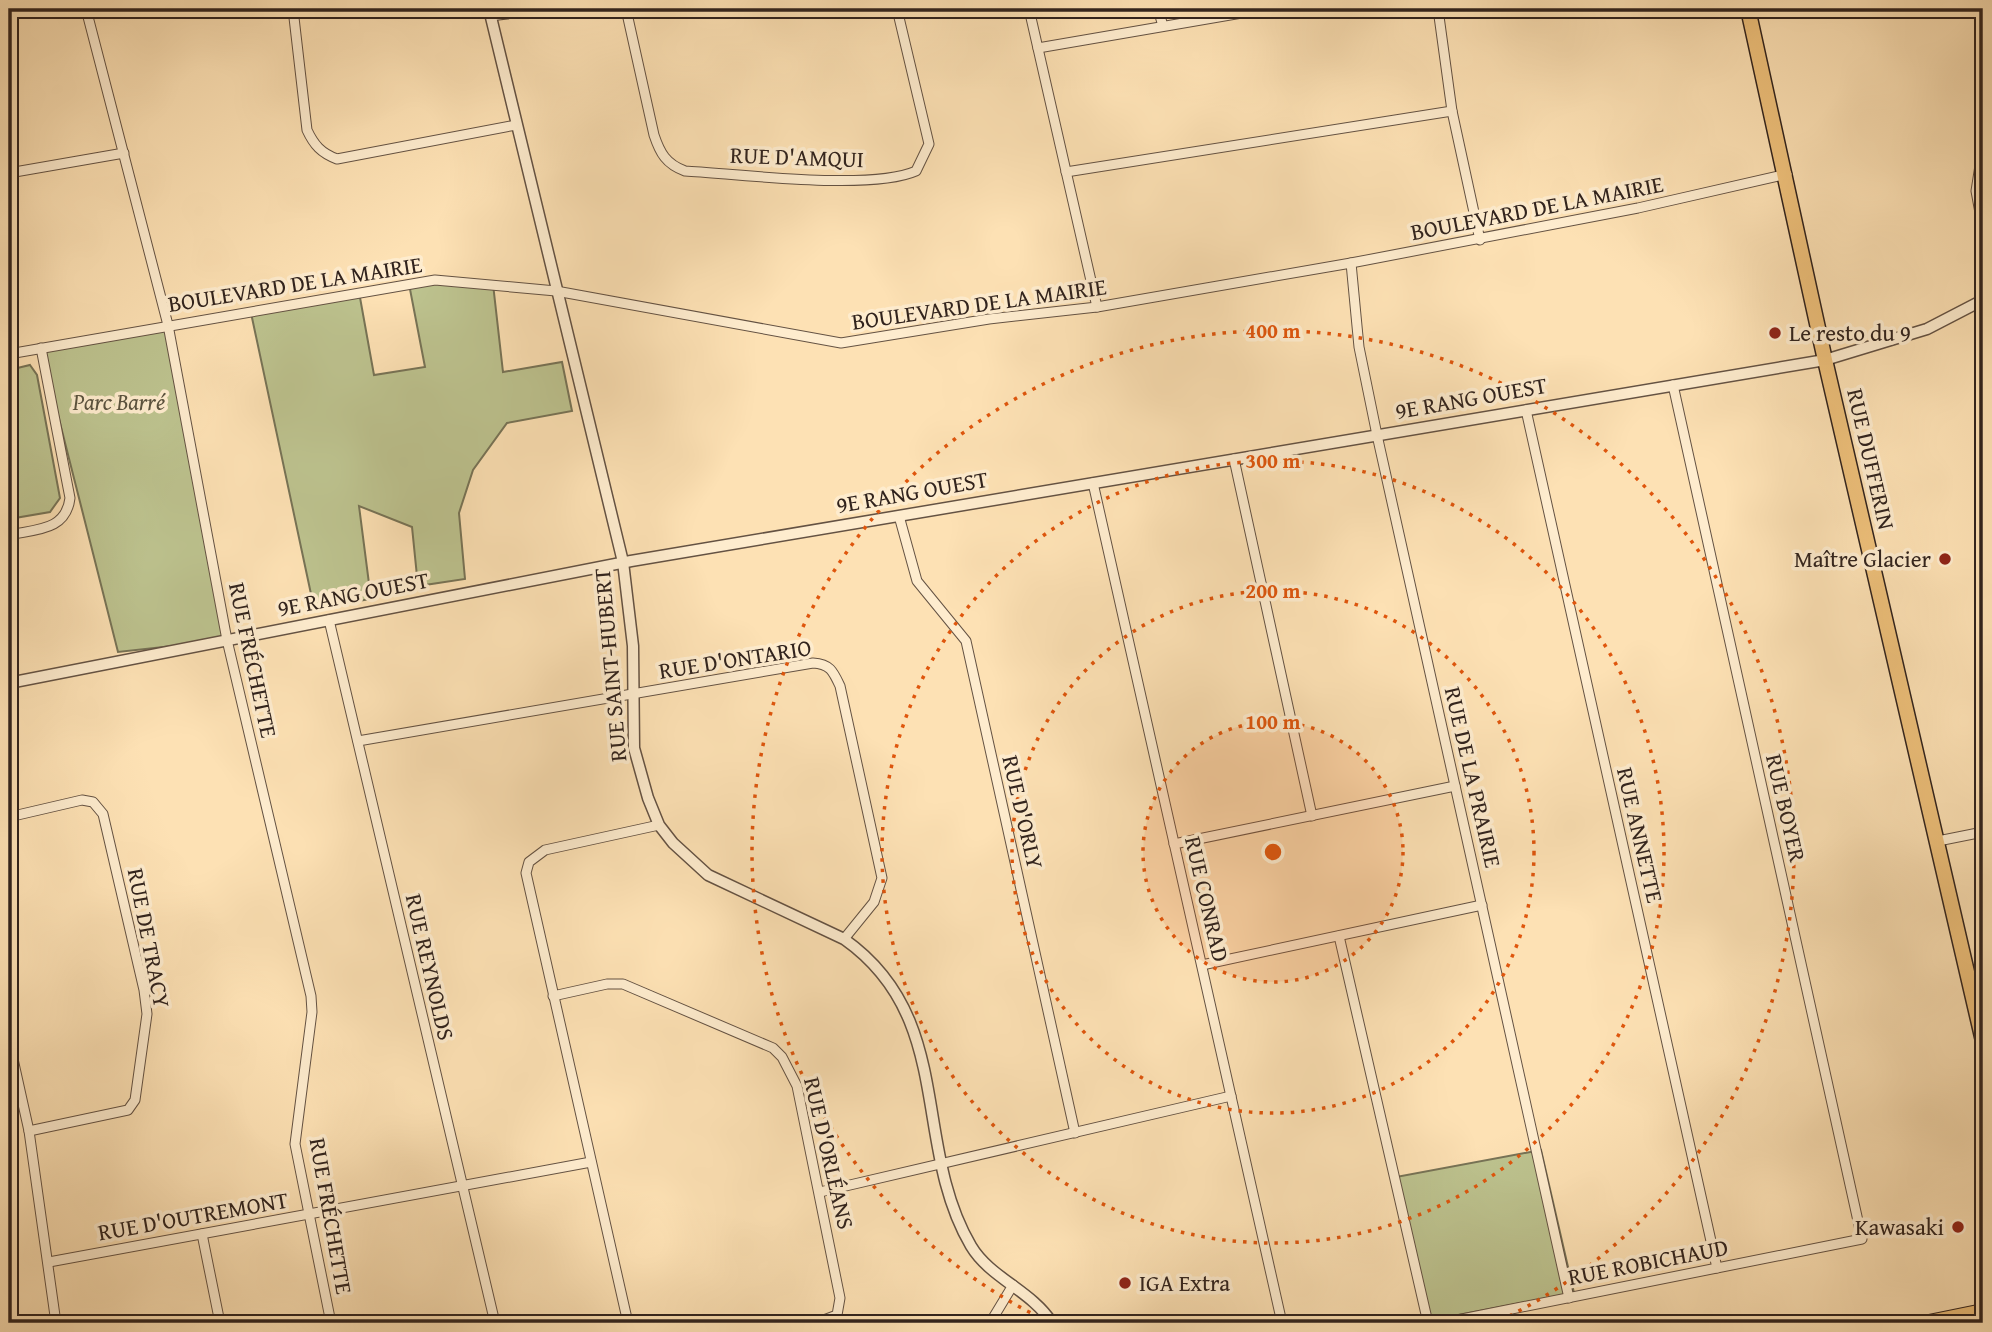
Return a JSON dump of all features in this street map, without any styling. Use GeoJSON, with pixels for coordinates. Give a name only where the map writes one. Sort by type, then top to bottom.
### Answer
{"type":"FeatureCollection","features":[{"type":"Feature","properties":{"kind":"highway"},"geometry":{"type":"LineString","coordinates":[[1929,1323],[1983,1312]]}},
{"type":"Feature","properties":{"kind":"main road","name":"RUE DUFFERIN"},"geometry":{"type":"LineString","coordinates":[[1748,9],[1787,174],[1825,360],[1983,1041]]}},
{"type":"Feature","properties":{"kind":"street","name":"RUE FRÉCHETTE"},"geometry":{"type":"LineString","coordinates":[[86,9],[168,325],[227,640],[311,996],[312,1012],[295,1144],[331,1323]]}},
{"type":"Feature","properties":{"kind":"street"},"geometry":{"type":"LineString","coordinates":[[293,9],[307,130],[314,145],[325,155],[337,159],[516,125]]}},
{"type":"Feature","properties":{"kind":"street"},"geometry":{"type":"LineString","coordinates":[[489,12],[548,9]]}},
{"type":"Feature","properties":{"kind":"street","name":"RUE D'AMQUI"},"geometry":{"type":"LineString","coordinates":[[626,9],[660,155],[675,167],[725,173],[881,180],[901,178],[916,171],[929,145],[897,9]]}},
{"type":"Feature","properties":{"kind":"street"},"geometry":{"type":"LineString","coordinates":[[1030,9],[1097,307]]}},
{"type":"Feature","properties":{"kind":"street"},"geometry":{"type":"LineString","coordinates":[[1158,9],[1163,26]]}},
{"type":"Feature","properties":{"kind":"street"},"geometry":{"type":"LineString","coordinates":[[1038,48],[1265,9]]}},
{"type":"Feature","properties":{"kind":"street"},"geometry":{"type":"LineString","coordinates":[[1438,9],[1452,111],[1479,240]]}},
{"type":"Feature","properties":{"kind":"street","name":"RUE SAINT-HUBERT"},"geometry":{"type":"LineString","coordinates":[[489,12],[623,562],[633,646],[634,748],[648,798],[659,825],[673,843],[708,874],[844,939],[864,953],[888,979],[906,1009],[917,1038],[943,1165],[958,1218],[972,1248],[1052,1323]]}},
{"type":"Feature","properties":{"kind":"street"},"geometry":{"type":"LineString","coordinates":[[1066,173],[1452,111]]}},
{"type":"Feature","properties":{"kind":"street"},"geometry":{"type":"LineString","coordinates":[[1983,146],[1976,191],[1983,229]]}},
{"type":"Feature","properties":{"kind":"street"},"geometry":{"type":"LineString","coordinates":[[9,173],[124,153]]}},
{"type":"Feature","properties":{"kind":"street","name":"BOULEVARD DE LA MAIRIE"},"geometry":{"type":"LineString","coordinates":[[9,354],[435,280],[556,290],[841,344],[989,319],[1097,307],[1479,240],[1787,174]]}},
{"type":"Feature","properties":{"kind":"street","name":"RUE DE LA PRAIRIE"},"geometry":{"type":"LineString","coordinates":[[1351,263],[1359,347],[1377,435],[1569,1298]]}},
{"type":"Feature","properties":{"kind":"street","name":"9E RANG OUEST"},"geometry":{"type":"LineString","coordinates":[[9,683],[623,562],[1825,360],[1927,329],[1983,300]]}},
{"type":"Feature","properties":{"kind":"street"},"geometry":{"type":"LineString","coordinates":[[9,535],[54,525],[64,519],[70,498],[41,348]]}},
{"type":"Feature","properties":{"kind":"street","name":"RUE BOYER"},"geometry":{"type":"LineString","coordinates":[[1673,385],[1862,1239]]}},
{"type":"Feature","properties":{"kind":"street","name":"RUE ANNETTE"},"geometry":{"type":"LineString","coordinates":[[1526,410],[1717,1268]]}},
{"type":"Feature","properties":{"kind":"street"},"geometry":{"type":"LineString","coordinates":[[1234,459],[1312,816]]}},
{"type":"Feature","properties":{"kind":"street","name":"RUE CONRAD"},"geometry":{"type":"LineString","coordinates":[[1093,483],[1282,1323]]}},
{"type":"Feature","properties":{"kind":"street","name":"RUE D'ORLY"},"geometry":{"type":"LineString","coordinates":[[899,516],[917,581],[935,607],[956,626],[965,642],[1075,1133]]}},
{"type":"Feature","properties":{"kind":"street","name":"RUE REYNOLDS"},"geometry":{"type":"LineString","coordinates":[[329,620],[495,1323]]}},
{"type":"Feature","properties":{"kind":"street","name":"RUE D'ONTARIO"},"geometry":{"type":"LineString","coordinates":[[358,741],[813,663],[831,667],[840,686],[882,878],[874,902],[844,939]]}},
{"type":"Feature","properties":{"kind":"street"},"geometry":{"type":"LineString","coordinates":[[1174,844],[1455,786]]}},
{"type":"Feature","properties":{"kind":"street","name":"RUE DE TRACY"},"geometry":{"type":"LineString","coordinates":[[9,817],[82,800],[93,802],[103,814],[144,990],[147,1014],[135,1100],[128,1110],[29,1131]]}},
{"type":"Feature","properties":{"kind":"street"},"geometry":{"type":"LineString","coordinates":[[628,1323],[526,873],[529,862],[545,850],[659,825]]}},
{"type":"Feature","properties":{"kind":"street"},"geometry":{"type":"LineString","coordinates":[[1938,841],[1983,832]]}},
{"type":"Feature","properties":{"kind":"street"},"geometry":{"type":"LineString","coordinates":[[1202,965],[1482,905]]}},
{"type":"Feature","properties":{"kind":"street"},"geometry":{"type":"LineString","coordinates":[[1339,936],[1429,1323]]}},
{"type":"Feature","properties":{"kind":"street","name":"RUE D'ORLÉANS"},"geometry":{"type":"LineString","coordinates":[[553,996],[623,984],[773,1048],[782,1057],[797,1086],[840,1298],[837,1315],[816,1323]]}},
{"type":"Feature","properties":{"kind":"street"},"geometry":{"type":"LineString","coordinates":[[9,1041],[29,1131],[56,1323]]}},
{"type":"Feature","properties":{"kind":"street"},"geometry":{"type":"LineString","coordinates":[[820,1192],[1231,1096]]}},
{"type":"Feature","properties":{"kind":"street","name":"RUE D'OUTREMONT"},"geometry":{"type":"LineString","coordinates":[[49,1262],[591,1162]]}},
{"type":"Feature","properties":{"kind":"street"},"geometry":{"type":"LineString","coordinates":[[202,1234],[220,1323]]}},
{"type":"Feature","properties":{"kind":"street","name":"RUE ROBICHAUD"},"geometry":{"type":"LineString","coordinates":[[1441,1323],[1862,1239]]}},
{"type":"Feature","properties":{"kind":"street"},"geometry":{"type":"LineString","coordinates":[[990,1323],[1013,1285]]}},
{"type":"Feature","properties":{"kind":"green space"},"geometry":{"type":"Polygon","coordinates":[[[409,284],[493,284],[503,372],[562,362],[572,411],[507,423],[473,470],[459,513],[465,579],[418,586],[412,527],[359,506],[371,599],[314,608],[251,313],[359,292],[374,375],[425,367],[409,284]]]}},
{"type":"Feature","properties":{"kind":"green space","name":"Parc Barré"},"geometry":{"type":"Polygon","coordinates":[[[168,325],[227,640],[118,652],[41,348],[168,325]]]}},
{"type":"Feature","properties":{"kind":"green space"},"geometry":{"type":"Polygon","coordinates":[[[30,365],[37,375],[60,498],[50,512],[9,519],[9,370],[30,365]]]}},
{"type":"Feature","properties":{"kind":"green space"},"geometry":{"type":"Polygon","coordinates":[[[1541,1150],[1574,1293],[1427,1321],[1396,1177],[1541,1150]]]}},
{"type":"Feature","properties":{"kind":"place","name":"Le resto du 9"},"geometry":{"type":"Point","coordinates":[1775,333]}},
{"type":"Feature","properties":{"kind":"place","name":"Maître Glacier"},"geometry":{"type":"Point","coordinates":[1945,559]}},
{"type":"Feature","properties":{"kind":"place","name":"Kawasaki"},"geometry":{"type":"Point","coordinates":[1958,1227]}},
{"type":"Feature","properties":{"kind":"place","name":"IGA Extra"},"geometry":{"type":"Point","coordinates":[1125,1283]}}]}
